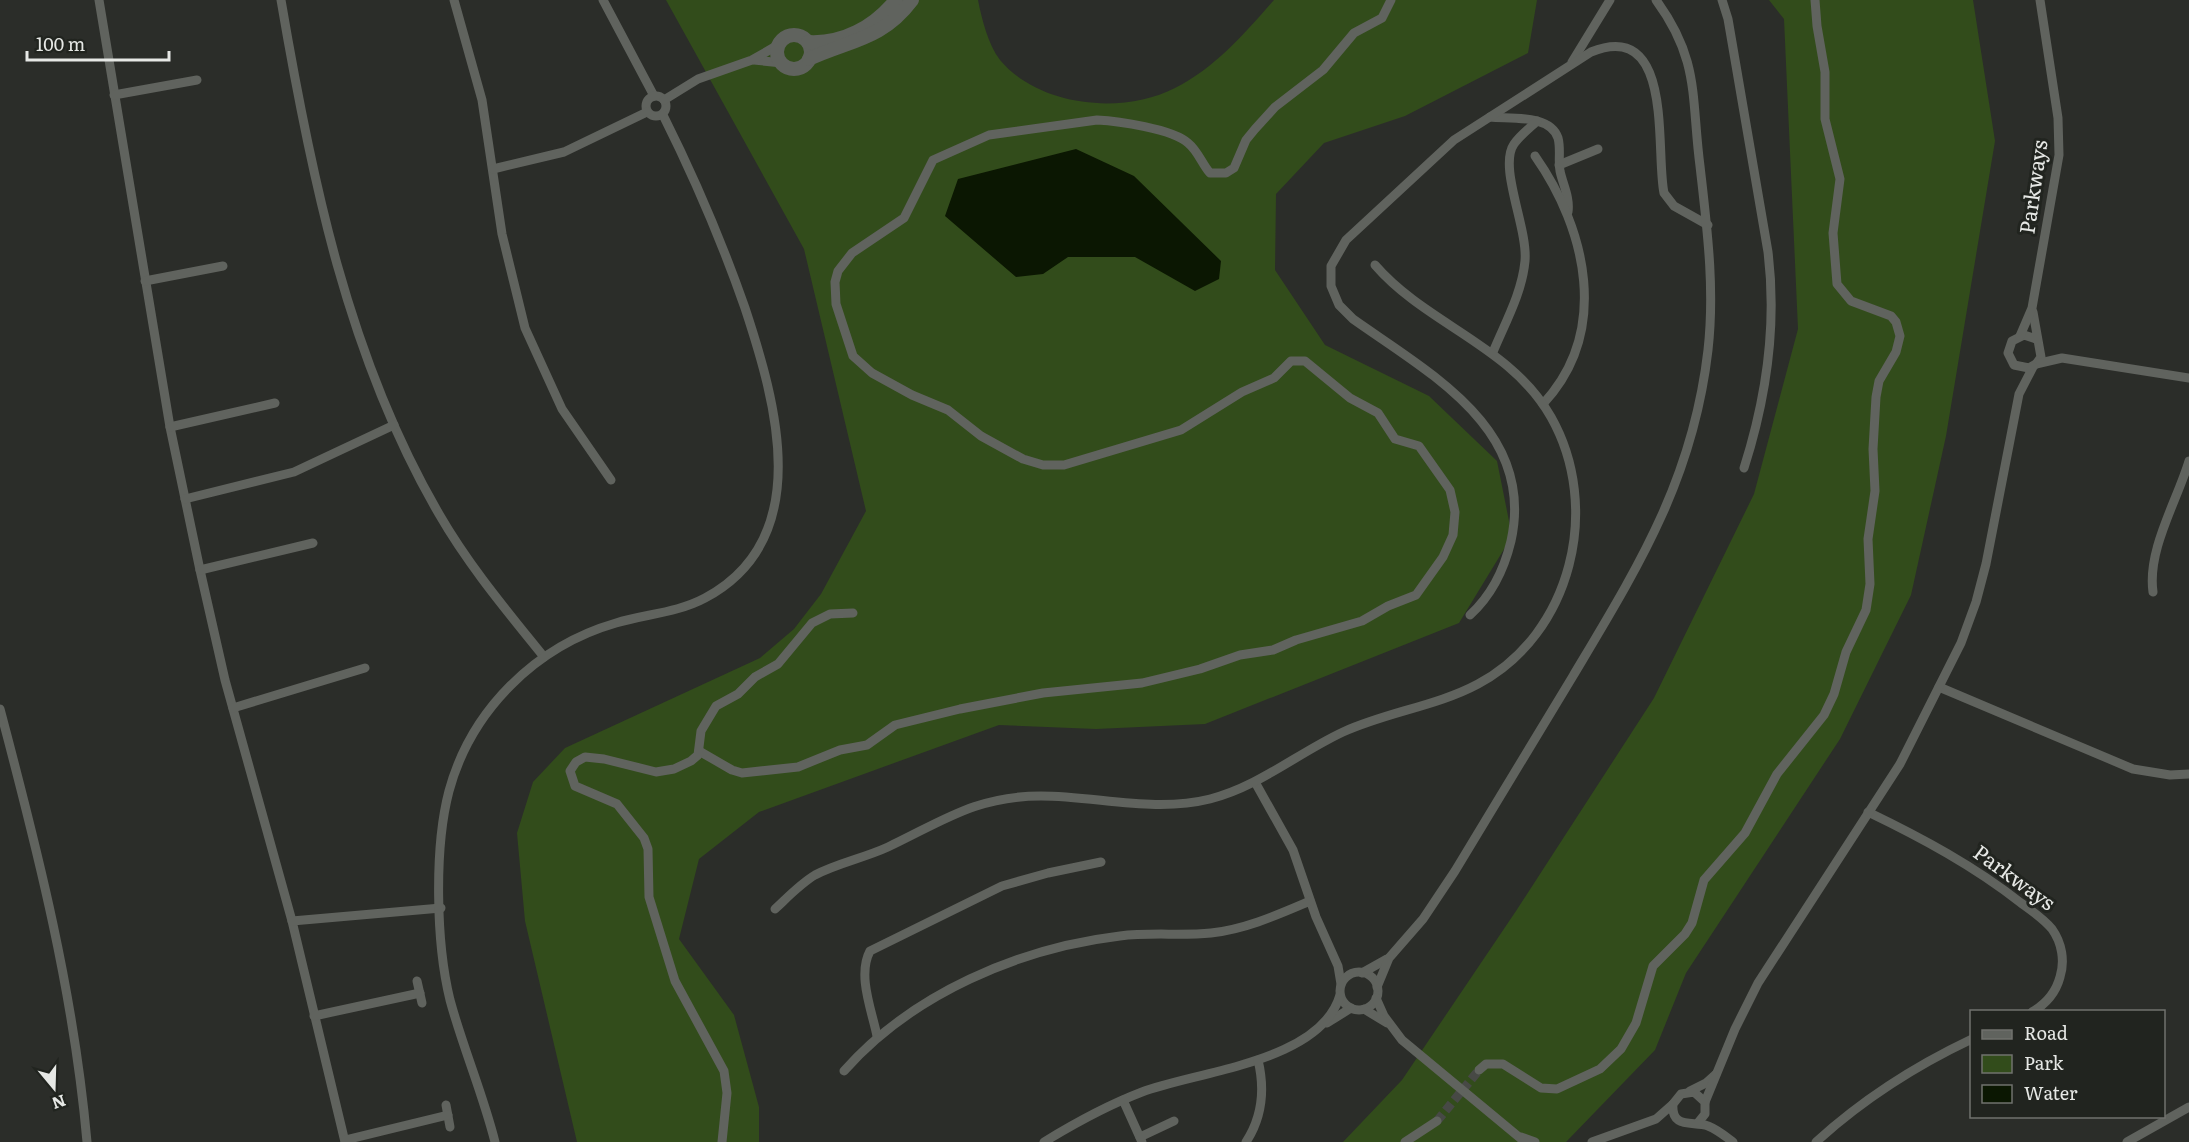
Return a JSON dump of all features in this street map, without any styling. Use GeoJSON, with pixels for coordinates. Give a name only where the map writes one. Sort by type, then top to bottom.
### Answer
{"type":"FeatureCollection","features":[{"type":"Feature","properties":{"kind":"street"},"geometry":{"type":"LineString","coordinates":[[99,0],[170,427],[200,570],[233,708],[292,921],[345,1141],[447,1110],[450,1127]]}},
{"type":"Feature","properties":{"kind":"street"},"geometry":{"type":"LineString","coordinates":[[281,0],[300,110],[320,201],[357,329],[394,425],[426,491],[453,537],[488,588],[544,657]]}},
{"type":"Feature","properties":{"kind":"street"},"geometry":{"type":"LineString","coordinates":[[454,0],[482,100],[509,271],[535,356],[562,409],[611,480]]}},
{"type":"Feature","properties":{"kind":"street"},"geometry":{"type":"LineString","coordinates":[[603,0],[654,96],[664,100]]}},
{"type":"Feature","properties":{"kind":"street"},"geometry":{"type":"LineString","coordinates":[[808,42],[826,42],[852,35],[877,20],[896,0]]}},
{"type":"Feature","properties":{"kind":"street"},"geometry":{"type":"LineString","coordinates":[[752,60],[782,63],[795,69],[805,65],[810,59],[869,37],[889,24],[912,0]]}},
{"type":"Feature","properties":{"kind":"street"},"geometry":{"type":"LineString","coordinates":[[699,751],[732,770],[742,773],[798,767],[840,750],[867,745],[896,725],[960,709],[1043,693],[1142,683],[1200,669],[1240,655],[1273,650],[1296,640],[1369,618],[1388,606],[1416,595],[1423,589],[1443,557],[1452,535],[1455,512],[1449,490],[1424,450],[1395,439],[1378,413],[1350,398],[1305,362],[1291,362],[1274,378],[1236,395],[1181,430],[1064,465],[1043,465],[1023,459],[981,436],[948,410],[912,395],[861,366],[848,344],[835,294],[835,282],[843,262],[861,246],[904,218],[933,160],[989,135],[1097,120],[1110,121],[1177,136],[1197,152],[1210,174],[1226,173],[1239,160],[1246,140],[1275,107],[1323,70],[1354,33],[1382,18],[1391,0]]}},
{"type":"Feature","properties":{"kind":"street"},"geometry":{"type":"LineString","coordinates":[[1569,66],[1610,0]]}},
{"type":"Feature","properties":{"kind":"street"},"geometry":{"type":"LineString","coordinates":[[1389,1024],[1376,998],[1377,987],[1389,958],[1423,919],[1455,871],[1638,567],[1660,523],[1688,448],[1704,375],[1711,305],[1708,225],[1691,70],[1678,33],[1656,0]]}},
{"type":"Feature","properties":{"kind":"street"},"geometry":{"type":"LineString","coordinates":[[1722,0],[1728,19],[1768,252],[1772,289],[1764,398],[1744,468]]}},
{"type":"Feature","properties":{"kind":"street"},"geometry":{"type":"LineString","coordinates":[[1479,1070],[1486,1064],[1503,1064],[1541,1088],[1557,1089],[1600,1069],[1621,1049],[1636,1023],[1653,966],[1685,934],[1692,923],[1704,880],[1737,845],[1777,774],[1824,715],[1834,694],[1846,652],[1866,610],[1870,584],[1868,539],[1875,490],[1873,449],[1876,397],[1879,381],[1896,352],[1900,336],[1899,328],[1891,316],[1851,301],[1837,284],[1833,233],[1840,179],[1825,119],[1825,72],[1815,0]]}},
{"type":"Feature","properties":{"kind":"street","name":"Parkways"},"geometry":{"type":"LineString","coordinates":[[2020,336],[2032,308],[2057,174],[2059,136],[2040,0]]}},
{"type":"Feature","properties":{"kind":"street"},"geometry":{"type":"LineString","coordinates":[[664,100],[698,79],[752,60],[792,35],[801,36],[808,42],[811,48],[810,59]]}},
{"type":"Feature","properties":{"kind":"street"},"geometry":{"type":"LineString","coordinates":[[778,45],[777,53],[782,63]]}},
{"type":"Feature","properties":{"kind":"street"},"geometry":{"type":"LineString","coordinates":[[1470,615],[1492,591],[1509,549],[1514,510],[1506,462],[1485,425],[1459,395],[1345,313],[1334,296],[1330,276],[1335,257],[1346,240],[1442,150],[1591,52],[1607,47],[1622,48],[1637,56],[1648,70],[1658,95],[1664,193],[1674,206],[1708,225]]}},
{"type":"Feature","properties":{"kind":"street"},"geometry":{"type":"LineString","coordinates":[[114,95],[197,80]]}},
{"type":"Feature","properties":{"kind":"street"},"geometry":{"type":"LineString","coordinates":[[654,96],[646,102],[647,112],[654,117],[663,115]]}},
{"type":"Feature","properties":{"kind":"street"},"geometry":{"type":"LineString","coordinates":[[663,115],[666,109],[664,100]]}},
{"type":"Feature","properties":{"kind":"street"},"geometry":{"type":"LineString","coordinates":[[493,169],[564,152],[647,112]]}},
{"type":"Feature","properties":{"kind":"street"},"geometry":{"type":"LineString","coordinates":[[495,1142],[447,987],[442,945],[444,821],[449,793],[461,757],[479,724],[501,695],[544,657],[599,628],[687,606],[725,586],[743,569],[760,545],[776,501],[778,440],[768,381],[722,246],[663,115]]}},
{"type":"Feature","properties":{"kind":"street"},"geometry":{"type":"LineString","coordinates":[[1490,117],[1538,121],[1548,125],[1556,134],[1559,145],[1559,165],[1568,195],[1568,214]]}},
{"type":"Feature","properties":{"kind":"street"},"geometry":{"type":"LineString","coordinates":[[1493,352],[1520,286],[1525,259],[1524,231],[1509,172],[1508,158],[1513,144],[1538,121]]}},
{"type":"Feature","properties":{"kind":"street"},"geometry":{"type":"LineString","coordinates":[[1559,165],[1598,149]]}},
{"type":"Feature","properties":{"kind":"street"},"geometry":{"type":"LineString","coordinates":[[1535,156],[1568,214],[1582,262],[1584,288],[1582,328],[1571,366],[1559,387],[1543,404]]}},
{"type":"Feature","properties":{"kind":"street"},"geometry":{"type":"LineString","coordinates":[[775,909],[800,885],[822,872],[871,854],[950,814],[982,803],[1037,796],[1080,797],[1155,805],[1185,804],[1221,796],[1256,782],[1305,751],[1341,733],[1476,686],[1503,668],[1537,632],[1554,605],[1567,575],[1576,527],[1575,495],[1570,463],[1559,432],[1543,404],[1525,381],[1493,352],[1415,304],[1375,265]]}},
{"type":"Feature","properties":{"kind":"street"},"geometry":{"type":"LineString","coordinates":[[145,281],[223,266]]}},
{"type":"Feature","properties":{"kind":"street","name":"Parkways"},"geometry":{"type":"LineString","coordinates":[[2032,308],[2038,341]]}},
{"type":"Feature","properties":{"kind":"street"},"geometry":{"type":"LineString","coordinates":[[2019,394],[2014,365],[2009,358],[2008,349],[2012,341],[2020,336],[2028,335],[2062,358]]}},
{"type":"Feature","properties":{"kind":"street"},"geometry":{"type":"LineString","coordinates":[[1733,1142],[1706,1114],[1705,1102],[1742,1014],[1762,976],[1900,764],[1961,643],[1982,584],[2019,394],[2041,357],[2038,341]]}},
{"type":"Feature","properties":{"kind":"street"},"geometry":{"type":"LineString","coordinates":[[2014,365],[2021,368],[2062,358],[2189,378]]}},
{"type":"Feature","properties":{"kind":"street"},"geometry":{"type":"LineString","coordinates":[[170,427],[275,403]]}},
{"type":"Feature","properties":{"kind":"street"},"geometry":{"type":"LineString","coordinates":[[185,499],[294,472],[394,425]]}},
{"type":"Feature","properties":{"kind":"street"},"geometry":{"type":"LineString","coordinates":[[2153,592],[2152,573],[2155,555],[2189,460]]}},
{"type":"Feature","properties":{"kind":"street"},"geometry":{"type":"LineString","coordinates":[[200,570],[313,543]]}},
{"type":"Feature","properties":{"kind":"street"},"geometry":{"type":"LineString","coordinates":[[722,1142],[727,1093],[724,1071],[675,981],[649,897],[648,849],[644,838],[617,804],[578,788],[570,776],[572,766],[585,757],[604,759],[656,772],[683,766],[695,759],[699,751],[701,731],[716,706],[738,694],[755,677],[778,664],[812,623],[830,614],[853,613]]}},
{"type":"Feature","properties":{"kind":"street"},"geometry":{"type":"LineString","coordinates":[[233,708],[365,668]]}},
{"type":"Feature","properties":{"kind":"street"},"geometry":{"type":"LineString","coordinates":[[1939,687],[2125,766],[2150,773],[2189,774]]}},
{"type":"Feature","properties":{"kind":"street"},"geometry":{"type":"LineString","coordinates":[[0,709],[38,852],[65,980],[81,1077],[87,1142]]}},
{"type":"Feature","properties":{"kind":"street"},"geometry":{"type":"LineString","coordinates":[[1256,782],[1293,850],[1310,901],[1336,961],[1341,984],[1340,995],[1336,1008],[1324,1024]]}},
{"type":"Feature","properties":{"kind":"street","name":"Parkways"},"geometry":{"type":"LineString","coordinates":[[1868,812],[1923,839],[1975,870],[2008,893],[2053,930],[2063,958],[2060,980],[2048,1000],[2033,1010]]}},
{"type":"Feature","properties":{"kind":"street"},"geometry":{"type":"LineString","coordinates":[[877,1036],[866,981],[866,959],[870,951],[990,891],[1040,875],[1101,862]]}},
{"type":"Feature","properties":{"kind":"street"},"geometry":{"type":"LineString","coordinates":[[844,1071],[877,1036],[905,1015],[946,991],[1031,957],[1082,942],[1119,936],[1208,933],[1237,929],[1269,919],[1310,901]]}},
{"type":"Feature","properties":{"kind":"street"},"geometry":{"type":"LineString","coordinates":[[292,921],[441,908]]}},
{"type":"Feature","properties":{"kind":"street"},"geometry":{"type":"LineString","coordinates":[[1341,984],[1347,976],[1359,973],[1389,958]]}},
{"type":"Feature","properties":{"kind":"street"},"geometry":{"type":"LineString","coordinates":[[1336,961],[1372,978],[1377,987]]}},
{"type":"Feature","properties":{"kind":"street"},"geometry":{"type":"LineString","coordinates":[[417,981],[422,1003]]}},
{"type":"Feature","properties":{"kind":"street"},"geometry":{"type":"LineString","coordinates":[[314,1016],[420,993]]}},
{"type":"Feature","properties":{"kind":"street"},"geometry":{"type":"LineString","coordinates":[[1340,995],[1350,1008]]}},
{"type":"Feature","properties":{"kind":"street"},"geometry":{"type":"LineString","coordinates":[[1364,1009],[1376,998]]}},
{"type":"Feature","properties":{"kind":"street"},"geometry":{"type":"LineString","coordinates":[[1044,1142],[1123,1100],[1184,1079],[1258,1060],[1299,1041],[1350,1008],[1364,1009],[1389,1024],[1433,1067],[1523,1140],[1535,1142]]}},
{"type":"Feature","properties":{"kind":"street"},"geometry":{"type":"LineString","coordinates":[[1816,1142],[1850,1113],[1899,1079],[1970,1040]]}},
{"type":"Feature","properties":{"kind":"street"},"geometry":{"type":"LineString","coordinates":[[1246,1142],[1258,1119],[1262,1098],[1258,1060]]}},
{"type":"Feature","properties":{"kind":"street"},"geometry":{"type":"LineString","coordinates":[[1596,1141],[1665,1113],[1678,1096],[1706,1083],[1718,1072]]}},
{"type":"Feature","properties":{"kind":"street"},"geometry":{"type":"LineString","coordinates":[[1690,1091],[1701,1096],[1705,1102]]}},
{"type":"Feature","properties":{"kind":"street"},"geometry":{"type":"LineString","coordinates":[[1123,1100],[1141,1139],[1174,1122]]}},
{"type":"Feature","properties":{"kind":"street"},"geometry":{"type":"LineString","coordinates":[[1673,1104],[1673,1114],[1680,1123]]}},
{"type":"Feature","properties":{"kind":"street"},"geometry":{"type":"LineString","coordinates":[[2127,1142],[2189,1107]]}},
{"type":"Feature","properties":{"kind":"street"},"geometry":{"type":"LineString","coordinates":[[1697,1124],[1706,1114]]}},
{"type":"Feature","properties":{"kind":"street"},"geometry":{"type":"LineString","coordinates":[[1405,1142],[1437,1121]]}},
{"type":"Feature","properties":{"kind":"street"},"geometry":{"type":"LineString","coordinates":[[1650,1121],[1697,1124],[1721,1132]]}},
{"type":"Feature","properties":{"kind":"green space"},"geometry":{"type":"Polygon","coordinates":[[[666,0],[978,0],[992,47],[1000,60],[1017,76],[1036,88],[1059,97],[1083,102],[1107,103],[1131,102],[1154,96],[1190,80],[1229,49],[1274,0],[1537,0],[1528,53],[1405,116],[1324,143],[1276,194],[1275,270],[1325,345],[1429,396],[1497,461],[1512,536],[1459,623],[1205,724],[1096,729],[999,725],[759,812],[699,859],[679,939],[734,1015],[759,1107],[759,1142],[577,1142],[525,921],[517,833],[533,782],[565,748],[760,658],[794,629],[821,594],[866,511],[804,249],[666,0]]]}},
{"type":"Feature","properties":{"kind":"green space"},"geometry":{"type":"Polygon","coordinates":[[[1769,0],[1973,0],[1995,141],[1946,436],[1911,595],[1840,739],[1686,973],[1655,1050],[1566,1142],[1343,1142],[1402,1080],[1516,911],[1654,698],[1754,494],[1798,329],[1784,19],[1769,0]]]}},
{"type":"Feature","properties":{"kind":"water"},"geometry":{"type":"Polygon","coordinates":[[[1076,149],[1134,176],[1221,261],[1219,279],[1195,291],[1135,257],[1068,257],[1043,274],[1016,277],[945,216],[958,179],[1076,149]]]}},
{"type":"Feature","properties":{"kind":"tunnel"},"geometry":{"type":"LineString","coordinates":[[1437,1121],[1479,1070]]}}]}
